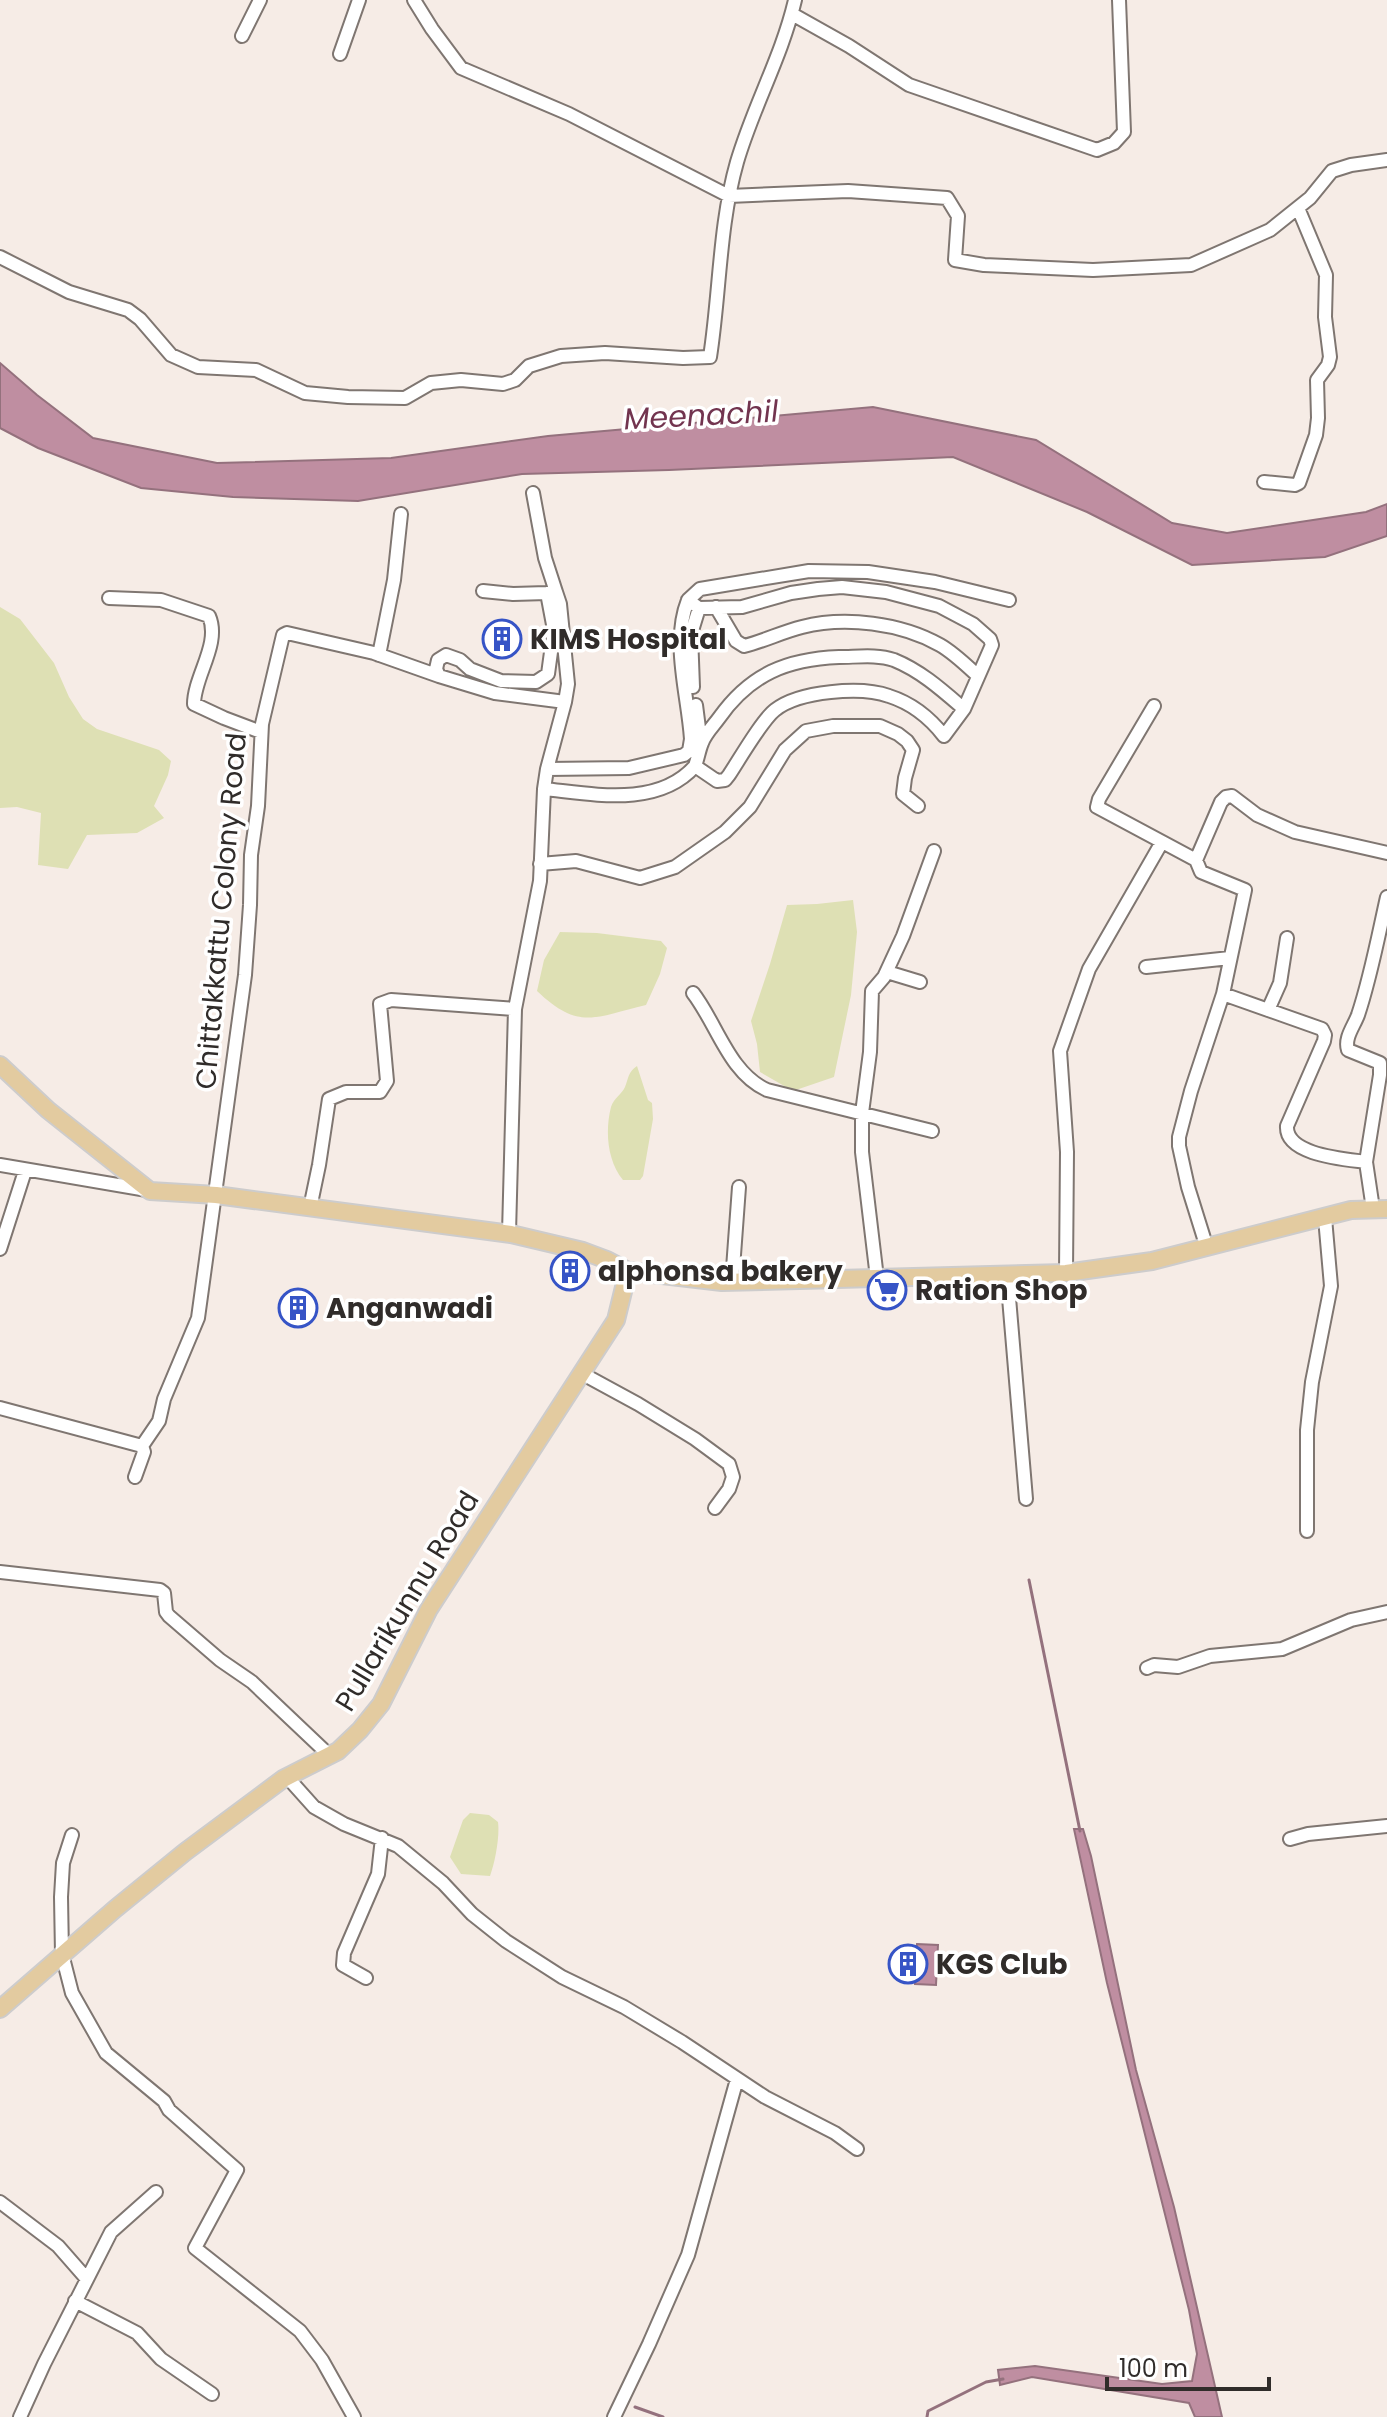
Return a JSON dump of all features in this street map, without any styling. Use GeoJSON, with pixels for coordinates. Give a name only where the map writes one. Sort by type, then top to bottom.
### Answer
{"type":"FeatureCollection","features":[{"type":"Feature","properties":{"kind":"main road"},"geometry":{"type":"LineString","coordinates":[[0,1065],[48,1110],[150,1191],[216,1195],[509,1233],[583,1251],[628,1271],[732,1282],[1066,1273],[1152,1261],[1351,1210],[1380,1209]]}},
{"type":"Feature","properties":{"kind":"main road","name":"Pullarikunnu Road"},"geometry":{"type":"LineString","coordinates":[[0,2009],[185,1852],[288,1778],[338,1751],[360,1730],[381,1704],[429,1609],[616,1320],[628,1271]]}},
{"type":"Feature","properties":{"kind":"street"},"geometry":{"type":"LineString","coordinates":[[242,36],[260,0]]}},
{"type":"Feature","properties":{"kind":"street"},"geometry":{"type":"LineString","coordinates":[[340,54],[359,0]]}},
{"type":"Feature","properties":{"kind":"street"},"geometry":{"type":"LineString","coordinates":[[414,0],[461,68],[569,114],[729,196],[848,191],[947,198],[958,216],[955,260],[984,265],[1093,270],[1191,265],[1270,230],[1298,208],[1332,171],[1387,160]]}},
{"type":"Feature","properties":{"kind":"street"},"geometry":{"type":"LineString","coordinates":[[0,257],[69,292],[128,310],[140,319],[171,355],[198,367],[256,370],[305,393],[405,398],[431,383],[461,380],[503,384],[515,380],[529,366],[561,356],[605,353],[710,357],[729,196],[750,124],[795,0]]}},
{"type":"Feature","properties":{"kind":"street"},"geometry":{"type":"LineString","coordinates":[[792,14],[909,85],[1097,150],[1114,143],[1124,132],[1119,0]]}},
{"type":"Feature","properties":{"kind":"street"},"geometry":{"type":"LineString","coordinates":[[1264,482],[1299,483],[1316,435],[1317,380],[1330,357],[1325,317],[1326,275],[1298,208]]}},
{"type":"Feature","properties":{"kind":"street"},"geometry":{"type":"LineString","coordinates":[[439,676],[436,669],[438,660],[446,655],[501,681],[536,682],[548,674],[554,630],[551,592],[533,493]]}},
{"type":"Feature","properties":{"kind":"street"},"geometry":{"type":"LineString","coordinates":[[401,514],[394,580],[379,655],[495,693],[565,702]]}},
{"type":"Feature","properties":{"kind":"street"},"geometry":{"type":"LineString","coordinates":[[547,769],[629,768],[684,755],[689,751],[691,739],[681,638],[683,613],[693,604],[700,589],[809,571],[868,572],[922,580],[1009,600]]}},
{"type":"Feature","properties":{"kind":"street"},"geometry":{"type":"LineString","coordinates":[[693,604],[742,607],[791,593],[842,587],[886,592],[939,606],[973,624],[990,639],[992,645],[964,709],[944,736],[920,712],[889,695],[846,692],[813,694],[795,699],[773,711],[725,780],[717,781],[695,766]]}},
{"type":"Feature","properties":{"kind":"street"},"geometry":{"type":"LineString","coordinates":[[483,591],[513,594],[551,592]]}},
{"type":"Feature","properties":{"kind":"street"},"geometry":{"type":"LineString","coordinates":[[509,1233],[515,1009],[540,881],[547,769],[568,684],[560,604],[551,592]]}},
{"type":"Feature","properties":{"kind":"street"},"geometry":{"type":"LineString","coordinates":[[109,598],[161,600],[209,616],[213,625],[194,693],[194,704],[261,732]]}},
{"type":"Feature","properties":{"kind":"street"},"geometry":{"type":"LineString","coordinates":[[693,604],[690,647],[701,744]]}},
{"type":"Feature","properties":{"kind":"street"},"geometry":{"type":"LineString","coordinates":[[716,607],[736,641],[744,646],[813,625],[872,623],[926,638],[942,646],[978,676]]}},
{"type":"Feature","properties":{"kind":"street","name":"Chittakkattu Colony Road"},"geometry":{"type":"LineString","coordinates":[[135,1477],[144,1452],[142,1446],[159,1421],[164,1399],[198,1318],[245,975],[261,732],[274,670],[285,633],[379,655]]}},
{"type":"Feature","properties":{"kind":"street"},"geometry":{"type":"LineString","coordinates":[[544,789],[607,796],[637,794],[667,787],[695,766],[701,744],[742,690],[779,667],[820,658],[871,656],[890,659],[929,679],[964,709]]}},
{"type":"Feature","properties":{"kind":"street"},"geometry":{"type":"LineString","coordinates":[[1154,706],[1097,807],[1196,860],[1201,872],[1245,890],[1223,994],[1191,1091],[1179,1146],[1197,1221],[1207,1248]]}},
{"type":"Feature","properties":{"kind":"street"},"geometry":{"type":"LineString","coordinates":[[540,864],[576,861],[640,878],[675,867],[717,839],[750,807],[779,758],[794,740],[806,731],[833,726],[880,726],[907,741],[913,750],[903,794],[918,806]]}},
{"type":"Feature","properties":{"kind":"street"},"geometry":{"type":"LineString","coordinates":[[1196,860],[1221,802],[1232,796],[1257,815],[1295,832],[1387,853]]}},
{"type":"Feature","properties":{"kind":"street"},"geometry":{"type":"LineString","coordinates":[[1066,1273],[1067,1152],[1060,1051],[1089,969],[1162,842]]}},
{"type":"Feature","properties":{"kind":"street"},"geometry":{"type":"LineString","coordinates":[[877,1278],[862,1152],[862,1113],[870,1052],[872,991],[887,972],[903,936],[934,851]]}},
{"type":"Feature","properties":{"kind":"street"},"geometry":{"type":"LineString","coordinates":[[1380,1209],[1366,1162],[1380,1063],[1348,1050],[1346,1043],[1358,1017],[1383,930],[1387,897]]}},
{"type":"Feature","properties":{"kind":"street"},"geometry":{"type":"LineString","coordinates":[[1268,1010],[1280,983],[1287,938]]}},
{"type":"Feature","properties":{"kind":"street"},"geometry":{"type":"LineString","coordinates":[[1146,967],[1230,958]]}},
{"type":"Feature","properties":{"kind":"street"},"geometry":{"type":"LineString","coordinates":[[887,972],[920,982]]}},
{"type":"Feature","properties":{"kind":"street"},"geometry":{"type":"LineString","coordinates":[[693,993],[737,1065],[753,1084],[932,1131]]}},
{"type":"Feature","properties":{"kind":"street"},"geometry":{"type":"LineString","coordinates":[[1223,994],[1319,1026],[1346,1043]]}},
{"type":"Feature","properties":{"kind":"street"},"geometry":{"type":"LineString","coordinates":[[310,1208],[329,1099],[346,1092],[380,1092],[387,1081],[380,1004],[391,1000],[515,1009]]}},
{"type":"Feature","properties":{"kind":"street"},"geometry":{"type":"LineString","coordinates":[[1324,1031],[1324,1041],[1287,1126],[1287,1134],[1292,1141],[1310,1151],[1366,1162]]}},
{"type":"Feature","properties":{"kind":"street"},"geometry":{"type":"LineString","coordinates":[[0,1165],[150,1191]]}},
{"type":"Feature","properties":{"kind":"street"},"geometry":{"type":"LineString","coordinates":[[0,1249],[25,1171]]}},
{"type":"Feature","properties":{"kind":"street"},"geometry":{"type":"LineString","coordinates":[[732,1282],[739,1187]]}},
{"type":"Feature","properties":{"kind":"street"},"geometry":{"type":"LineString","coordinates":[[1307,1531],[1307,1430],[1312,1382],[1331,1286],[1325,1218]]}},
{"type":"Feature","properties":{"kind":"street"},"geometry":{"type":"LineString","coordinates":[[1007,1274],[1026,1499]]}},
{"type":"Feature","properties":{"kind":"street"},"geometry":{"type":"LineString","coordinates":[[581,1373],[695,1439],[729,1464],[733,1477],[729,1489],[715,1508]]}},
{"type":"Feature","properties":{"kind":"street"},"geometry":{"type":"LineString","coordinates":[[0,1408],[142,1446]]}},
{"type":"Feature","properties":{"kind":"street"},"geometry":{"type":"LineString","coordinates":[[0,1572],[160,1590],[164,1593],[167,1614],[220,1660],[252,1682],[329,1755]]}},
{"type":"Feature","properties":{"kind":"street"},"geometry":{"type":"LineString","coordinates":[[1147,1668],[1154,1665],[1178,1667],[1210,1656],[1282,1649],[1351,1620],[1387,1612]]}},
{"type":"Feature","properties":{"kind":"street"},"geometry":{"type":"LineString","coordinates":[[288,1778],[314,1807],[365,1834],[398,1846],[506,1941],[562,1977],[647,2021],[765,2097],[835,2133],[857,2149]]}},
{"type":"Feature","properties":{"kind":"street"},"geometry":{"type":"LineString","coordinates":[[1290,1839],[1308,1834],[1387,1826]]}},
{"type":"Feature","properties":{"kind":"street"},"geometry":{"type":"LineString","coordinates":[[72,1835],[63,1863],[61,1897],[62,1954],[72,1993],[106,2053],[164,2101],[169,2110],[237,2170],[195,2248],[300,2331],[322,2360],[354,2417]]}},
{"type":"Feature","properties":{"kind":"street"},"geometry":{"type":"LineString","coordinates":[[366,1978],[343,1965],[344,1953],[378,1874],[382,1838]]}},
{"type":"Feature","properties":{"kind":"street"},"geometry":{"type":"LineString","coordinates":[[614,2417],[688,2255],[737,2079]]}},
{"type":"Feature","properties":{"kind":"street"},"geometry":{"type":"LineString","coordinates":[[20,2417],[111,2232],[156,2192]]}},
{"type":"Feature","properties":{"kind":"street"},"geometry":{"type":"LineString","coordinates":[[0,2202],[58,2246],[86,2278]]}},
{"type":"Feature","properties":{"kind":"street"},"geometry":{"type":"LineString","coordinates":[[75,2301],[137,2333],[161,2359],[212,2394]]}},
{"type":"Feature","properties":{"kind":"green space"},"geometry":{"type":"Polygon","coordinates":[[[0,607],[20,619],[54,663],[83,719],[97,729],[159,750],[171,761],[154,806],[164,818],[137,833],[87,835],[68,869],[38,865],[41,813],[17,807],[0,808],[0,607]]]}},
{"type":"Feature","properties":{"kind":"green space"},"geometry":{"type":"Polygon","coordinates":[[[853,900],[857,932],[851,995],[834,1077],[793,1091],[760,1072],[751,1021],[787,905],[853,900]]]}},
{"type":"Feature","properties":{"kind":"green space"},"geometry":{"type":"Polygon","coordinates":[[[560,932],[661,941],[667,948],[660,974],[646,1005],[588,1018],[565,1012],[552,1004],[537,991],[544,960],[560,932]]]}},
{"type":"Feature","properties":{"kind":"green space"},"geometry":{"type":"Polygon","coordinates":[[[637,1066],[648,1100],[652,1103],[653,1119],[643,1176],[640,1180],[623,1180],[611,1154],[609,1116],[612,1104],[637,1066]]]}},
{"type":"Feature","properties":{"kind":"green space"},"geometry":{"type":"Polygon","coordinates":[[[470,1813],[489,1815],[498,1822],[497,1849],[490,1876],[461,1874],[450,1857],[463,1820],[470,1813]]]}},
{"type":"Feature","properties":{"kind":"shaded area"},"geometry":{"type":"Polygon","coordinates":[[[0,363],[93,438],[217,463],[391,458],[548,436],[873,407],[1036,440],[1172,523],[1227,533],[1366,512],[1387,504],[1387,536],[1325,557],[1192,565],[1087,512],[953,457],[522,474],[358,501],[233,497],[141,488],[38,448],[0,428],[0,363]]]}},
{"type":"Feature","properties":{"kind":"shaded area"},"geometry":{"type":"Polygon","coordinates":[[[1074,1829],[1083,1829],[1091,1856],[1136,2070],[1174,2207],[1222,2417],[1195,2417],[1189,2403],[1032,2377],[1000,2385],[998,2370],[1035,2366],[1162,2384],[1192,2381],[1197,2354],[1189,2310],[1107,1983],[1074,1829]]]}},
{"type":"Feature","properties":{"kind":"shaded area"},"geometry":{"type":"Polygon","coordinates":[[[917,1944],[938,1945],[936,1985],[915,1984],[917,1944]]]}},
{"type":"Feature","properties":{"kind":"waterway"},"geometry":{"type":"LineString","coordinates":[[1029,1580],[1080,1831]]}},
{"type":"Feature","properties":{"kind":"waterway"},"geometry":{"type":"LineString","coordinates":[[927,2417],[928,2411],[986,2382],[1003,2379]]}},
{"type":"Feature","properties":{"kind":"waterway"},"geometry":{"type":"LineString","coordinates":[[635,2407],[663,2417]]}},
{"type":"Feature","properties":{"kind":"place","name":"KIMS Hospital"},"geometry":{"type":"Point","coordinates":[502,639]}},
{"type":"Feature","properties":{"kind":"place","name":"alphonsa bakery"},"geometry":{"type":"Point","coordinates":[570,1271]}},
{"type":"Feature","properties":{"kind":"place","name":"Ration Shop"},"geometry":{"type":"Point","coordinates":[887,1290]}},
{"type":"Feature","properties":{"kind":"place","name":"Anganwadi"},"geometry":{"type":"Point","coordinates":[298,1308]}},
{"type":"Feature","properties":{"kind":"place","name":"KGS Club"},"geometry":{"type":"Point","coordinates":[908,1964]}},
{"type":"Feature","properties":{"kind":"water label","name":"Meenachil"},"geometry":{"type":"Point","coordinates":[701,415]}}]}
